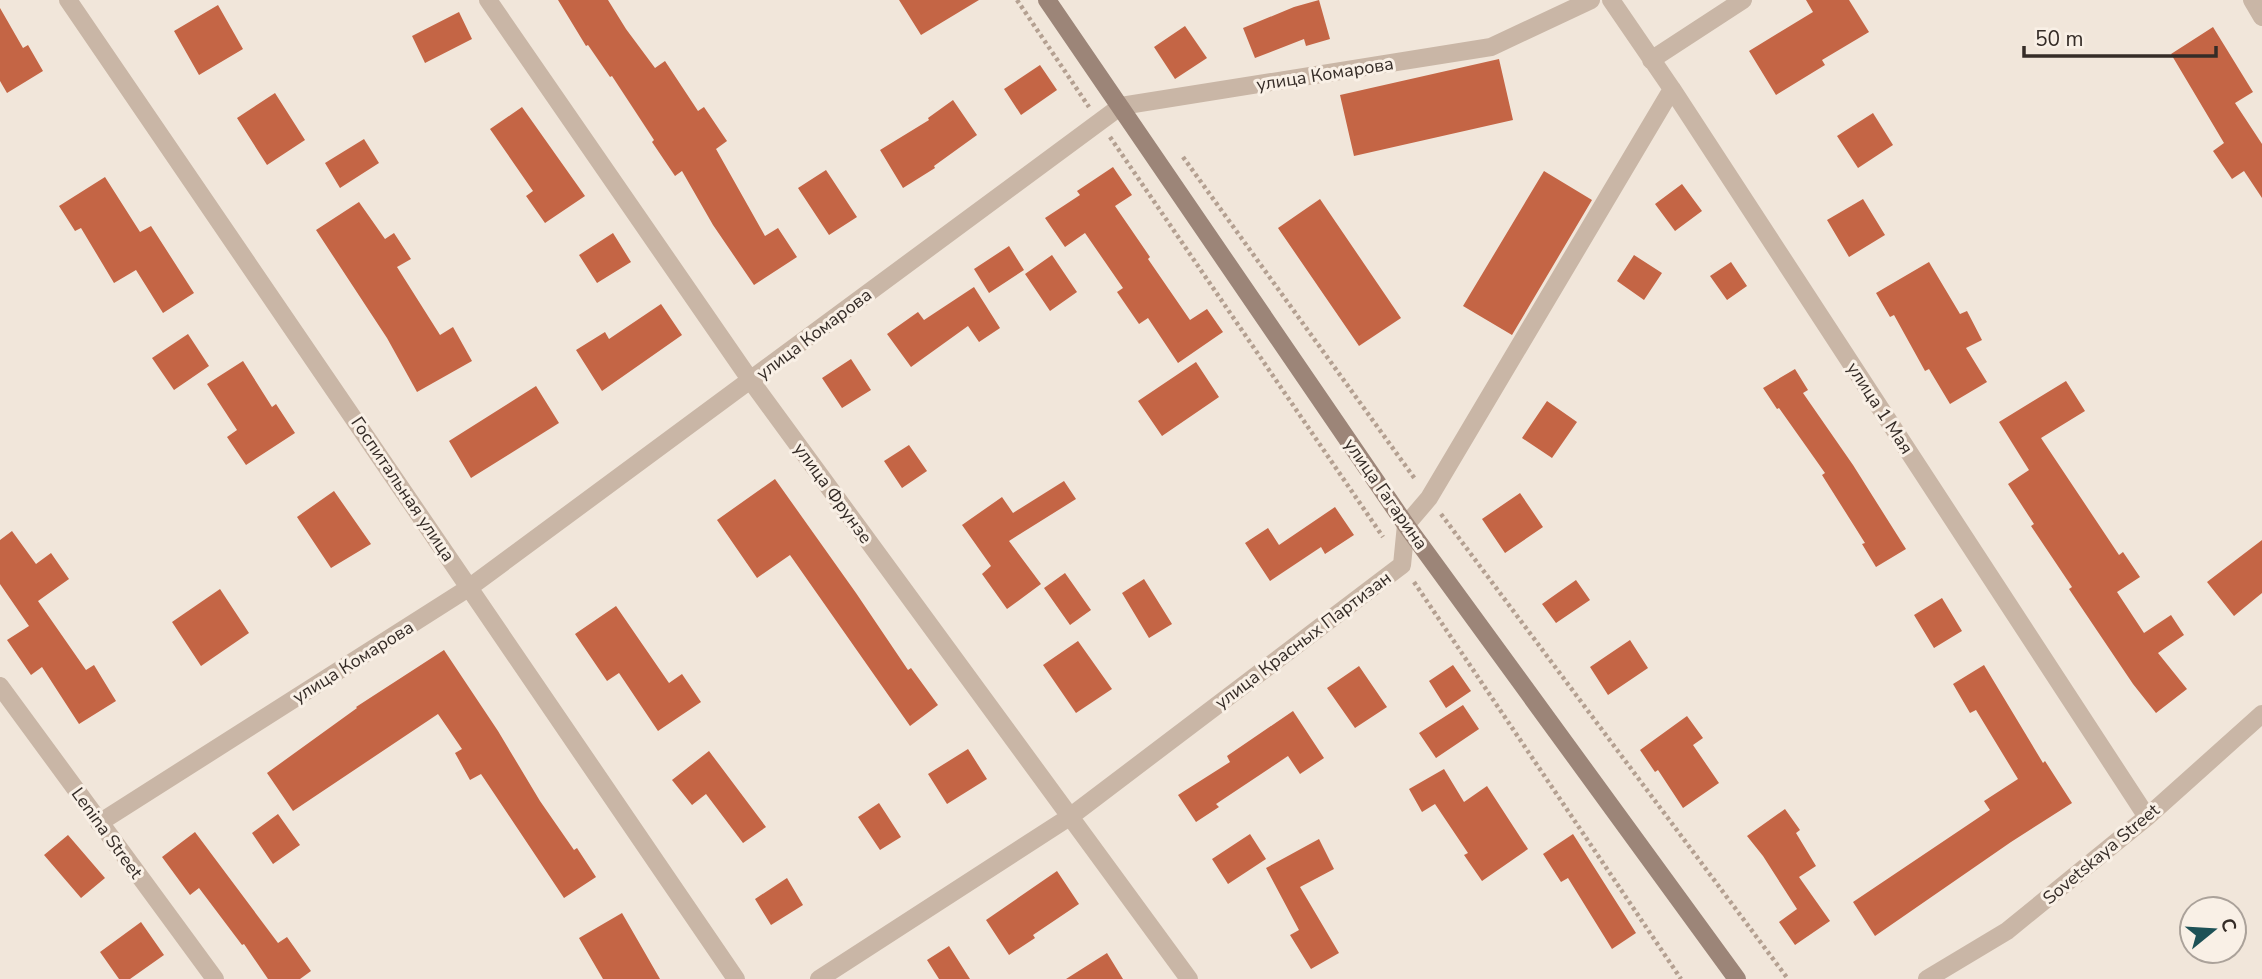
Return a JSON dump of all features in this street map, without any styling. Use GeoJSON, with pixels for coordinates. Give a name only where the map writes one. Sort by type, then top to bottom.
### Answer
{"type":"FeatureCollection","features":[{"type":"Feature","properties":{"kind":"main road","name":"улица Гагарина"},"geometry":{"type":"LineString","coordinates":[[1046,0],[1406,525],[1738,979]]}},
{"type":"Feature","properties":{"kind":"street","name":"Госпитальная улица"},"geometry":{"type":"LineString","coordinates":[[68,0],[736,979]]}},
{"type":"Feature","properties":{"kind":"street","name":"улица Фрунзе"},"geometry":{"type":"LineString","coordinates":[[488,0],[751,381],[1189,979]]}},
{"type":"Feature","properties":{"kind":"street","name":"улица Комарова"},"geometry":{"type":"LineString","coordinates":[[99,823],[470,587],[1121,106],[1491,47],[1591,0]]}},
{"type":"Feature","properties":{"kind":"street","name":"улица 1 Мая"},"geometry":{"type":"LineString","coordinates":[[1611,0],[1672,89],[2147,817]]}},
{"type":"Feature","properties":{"kind":"street"},"geometry":{"type":"LineString","coordinates":[[1651,60],[1743,0]]}},
{"type":"Feature","properties":{"kind":"street"},"geometry":{"type":"LineString","coordinates":[[2252,0],[2262,17]]}},
{"type":"Feature","properties":{"kind":"street"},"geometry":{"type":"LineString","coordinates":[[1406,525],[1429,498],[1672,89]]}},
{"type":"Feature","properties":{"kind":"street","name":"улица Красных Партизан"},"geometry":{"type":"LineString","coordinates":[[819,979],[1071,816],[1402,565],[1406,525]]}},
{"type":"Feature","properties":{"kind":"street","name":"Lenina Street"},"geometry":{"type":"LineString","coordinates":[[0,686],[215,979]]}},
{"type":"Feature","properties":{"kind":"street","name":"Sovetskaya Street"},"geometry":{"type":"LineString","coordinates":[[1927,979],[2007,932],[2147,817],[2262,714]]}},
{"type":"Feature","properties":{"kind":"path"},"geometry":{"type":"LineString","coordinates":[[1017,0],[1681,979]]}},
{"type":"Feature","properties":{"kind":"building"},"geometry":{"type":"Polygon","coordinates":[[[558,0],[608,0],[655,68],[665,61],[698,111],[704,107],[727,141],[716,149],[765,236],[778,228],[797,257],[754,285],[713,225],[682,171],[675,176],[612,76],[610,77],[588,45],[586,46],[558,0]]]}},
{"type":"Feature","properties":{"kind":"building"},"geometry":{"type":"Polygon","coordinates":[[[899,0],[979,0],[921,35],[899,0]]]}},
{"type":"Feature","properties":{"kind":"building"},"geometry":{"type":"Polygon","coordinates":[[[1319,0],[1330,39],[1306,46],[1304,39],[1255,58],[1243,28],[1319,0]]]}},
{"type":"Feature","properties":{"kind":"building"},"geometry":{"type":"Polygon","coordinates":[[[1806,0],[1849,0],[1869,32],[1822,60],[1825,65],[1776,95],[1749,51],[1813,12],[1806,0]]]}},
{"type":"Feature","properties":{"kind":"building"},"geometry":{"type":"Polygon","coordinates":[[[218,5],[243,49],[199,75],[174,31],[218,5]]]}},
{"type":"Feature","properties":{"kind":"building"},"geometry":{"type":"Polygon","coordinates":[[[0,8],[23,48],[28,45],[43,71],[7,93],[0,81],[0,8]]]}},
{"type":"Feature","properties":{"kind":"building"},"geometry":{"type":"Polygon","coordinates":[[[459,12],[472,39],[425,63],[412,36],[459,12]]]}},
{"type":"Feature","properties":{"kind":"building"},"geometry":{"type":"Polygon","coordinates":[[[1185,26],[1207,58],[1175,79],[1154,47],[1185,26]]]}},
{"type":"Feature","properties":{"kind":"building"},"geometry":{"type":"Polygon","coordinates":[[[2213,27],[2253,92],[2235,103],[2262,144],[2262,198],[2244,171],[2232,179],[2213,151],[2224,143],[2171,54],[2213,27]]]}},
{"type":"Feature","properties":{"kind":"building"},"geometry":{"type":"Polygon","coordinates":[[[1499,59],[1513,120],[1354,156],[1340,95],[1499,59]]]}},
{"type":"Feature","properties":{"kind":"building"},"geometry":{"type":"Polygon","coordinates":[[[1040,65],[1057,90],[1021,115],[1004,89],[1040,65]]]}},
{"type":"Feature","properties":{"kind":"building"},"geometry":{"type":"Polygon","coordinates":[[[275,93],[305,140],[267,165],[237,118],[275,93]]]}},
{"type":"Feature","properties":{"kind":"building"},"geometry":{"type":"Polygon","coordinates":[[[953,100],[977,135],[934,166],[935,168],[903,188],[880,150],[929,120],[928,118],[953,100]]]}},
{"type":"Feature","properties":{"kind":"building"},"geometry":{"type":"Polygon","coordinates":[[[522,107],[585,196],[545,223],[526,196],[533,191],[490,129],[522,107]]]}},
{"type":"Feature","properties":{"kind":"building"},"geometry":{"type":"Polygon","coordinates":[[[1873,113],[1893,145],[1858,168],[1837,136],[1873,113]]]}},
{"type":"Feature","properties":{"kind":"building"},"geometry":{"type":"Polygon","coordinates":[[[364,139],[379,163],[340,188],[325,163],[364,139]]]}},
{"type":"Feature","properties":{"kind":"building"},"geometry":{"type":"Polygon","coordinates":[[[1113,167],[1132,195],[1115,206],[1150,257],[1148,259],[1190,320],[1207,309],[1223,332],[1178,363],[1148,318],[1139,324],[1117,292],[1123,288],[1085,233],[1065,247],[1045,218],[1080,195],[1077,191],[1113,167]]]}},
{"type":"Feature","properties":{"kind":"building"},"geometry":{"type":"Polygon","coordinates":[[[826,170],[857,217],[829,235],[798,188],[826,170]]]}},
{"type":"Feature","properties":{"kind":"building"},"geometry":{"type":"Polygon","coordinates":[[[1544,171],[1592,200],[1512,335],[1463,306],[1544,171]]]}},
{"type":"Feature","properties":{"kind":"building"},"geometry":{"type":"Polygon","coordinates":[[[105,177],[140,232],[151,226],[194,293],[163,313],[136,270],[114,283],[81,228],[75,231],[59,206],[105,177]]]}},
{"type":"Feature","properties":{"kind":"building"},"geometry":{"type":"Polygon","coordinates":[[[1682,184],[1702,211],[1675,231],[1655,204],[1682,184]]]}},
{"type":"Feature","properties":{"kind":"building"},"geometry":{"type":"Polygon","coordinates":[[[1320,199],[1401,318],[1359,346],[1278,228],[1320,199]]]}},
{"type":"Feature","properties":{"kind":"building"},"geometry":{"type":"Polygon","coordinates":[[[1863,199],[1885,235],[1849,257],[1827,220],[1863,199]]]}},
{"type":"Feature","properties":{"kind":"building"},"geometry":{"type":"Polygon","coordinates":[[[359,202],[385,239],[394,233],[411,259],[397,267],[440,335],[453,327],[472,361],[417,392],[387,338],[316,230],[359,202]]]}},
{"type":"Feature","properties":{"kind":"building"},"geometry":{"type":"Polygon","coordinates":[[[613,233],[631,262],[597,283],[579,255],[613,233]]]}},
{"type":"Feature","properties":{"kind":"building"},"geometry":{"type":"Polygon","coordinates":[[[1009,246],[1024,270],[989,293],[974,269],[1009,246]]]}},
{"type":"Feature","properties":{"kind":"building"},"geometry":{"type":"Polygon","coordinates":[[[1052,255],[1077,292],[1050,311],[1025,274],[1052,255]]]}},
{"type":"Feature","properties":{"kind":"building"},"geometry":{"type":"Polygon","coordinates":[[[1634,255],[1662,273],[1644,300],[1617,281],[1634,255]]]}},
{"type":"Feature","properties":{"kind":"building"},"geometry":{"type":"Polygon","coordinates":[[[1731,262],[1747,286],[1727,300],[1710,276],[1731,262]]]}},
{"type":"Feature","properties":{"kind":"building"},"geometry":{"type":"Polygon","coordinates":[[[1929,262],[1960,314],[1967,311],[1982,340],[1966,348],[1987,382],[1950,404],[1929,369],[1925,371],[1894,315],[1890,317],[1876,293],[1929,262]]]}},
{"type":"Feature","properties":{"kind":"building"},"geometry":{"type":"Polygon","coordinates":[[[974,287],[1000,328],[979,342],[968,326],[911,367],[887,334],[918,312],[924,320],[974,287]]]}},
{"type":"Feature","properties":{"kind":"building"},"geometry":{"type":"Polygon","coordinates":[[[661,304],[682,335],[602,391],[576,350],[605,332],[609,339],[661,304]]]}},
{"type":"Feature","properties":{"kind":"building"},"geometry":{"type":"Polygon","coordinates":[[[188,334],[209,366],[174,390],[152,358],[188,334]]]}},
{"type":"Feature","properties":{"kind":"building"},"geometry":{"type":"Polygon","coordinates":[[[851,359],[871,390],[842,408],[822,378],[851,359]]]}},
{"type":"Feature","properties":{"kind":"building"},"geometry":{"type":"Polygon","coordinates":[[[243,361],[272,407],[276,404],[295,433],[246,465],[227,437],[237,430],[207,384],[243,361]]]}},
{"type":"Feature","properties":{"kind":"building"},"geometry":{"type":"Polygon","coordinates":[[[1196,362],[1219,397],[1162,436],[1138,401],[1196,362]]]}},
{"type":"Feature","properties":{"kind":"building"},"geometry":{"type":"Polygon","coordinates":[[[1795,369],[1808,390],[1803,393],[1906,549],[1876,567],[1862,544],[1865,543],[1822,475],[1825,473],[1763,388],[1795,369]]]}},
{"type":"Feature","properties":{"kind":"building"},"geometry":{"type":"Polygon","coordinates":[[[2066,381],[2085,411],[2041,438],[2119,555],[2123,552],[2140,577],[2117,592],[2144,633],[2171,615],[2184,635],[2158,653],[2187,689],[2156,713],[2133,684],[2069,589],[2072,587],[2031,526],[2034,524],[2008,484],[2029,470],[1999,422],[2066,381]]]}},
{"type":"Feature","properties":{"kind":"building"},"geometry":{"type":"Polygon","coordinates":[[[536,386],[559,423],[471,478],[449,441],[536,386]]]}},
{"type":"Feature","properties":{"kind":"building"},"geometry":{"type":"Polygon","coordinates":[[[1547,401],[1577,422],[1552,458],[1522,438],[1547,401]]]}},
{"type":"Feature","properties":{"kind":"building"},"geometry":{"type":"Polygon","coordinates":[[[909,445],[927,471],[902,488],[884,461],[909,445]]]}},
{"type":"Feature","properties":{"kind":"building"},"geometry":{"type":"Polygon","coordinates":[[[775,479],[908,670],[911,668],[938,705],[910,726],[790,555],[757,578],[717,520],[775,479]]]}},
{"type":"Feature","properties":{"kind":"building"},"geometry":{"type":"Polygon","coordinates":[[[1064,481],[1076,499],[1009,541],[1041,584],[1007,609],[982,574],[991,566],[962,525],[1002,497],[1013,513],[1064,481]]]}},
{"type":"Feature","properties":{"kind":"building"},"geometry":{"type":"Polygon","coordinates":[[[334,491],[371,544],[331,568],[297,517],[334,491]]]}},
{"type":"Feature","properties":{"kind":"building"},"geometry":{"type":"Polygon","coordinates":[[[1520,493],[1543,527],[1505,553],[1482,519],[1520,493]]]}},
{"type":"Feature","properties":{"kind":"building"},"geometry":{"type":"Polygon","coordinates":[[[1335,507],[1354,535],[1325,554],[1321,547],[1270,581],[1245,543],[1268,528],[1279,545],[1335,507]]]}},
{"type":"Feature","properties":{"kind":"building"},"geometry":{"type":"Polygon","coordinates":[[[12,531],[36,564],[51,553],[69,579],[38,601],[86,670],[94,665],[116,701],[79,724],[42,667],[31,675],[7,640],[29,626],[0,584],[0,540],[12,531]]]}},
{"type":"Feature","properties":{"kind":"building"},"geometry":{"type":"Polygon","coordinates":[[[2262,540],[2262,593],[2234,616],[2207,582],[2262,540]]]}},
{"type":"Feature","properties":{"kind":"building"},"geometry":{"type":"Polygon","coordinates":[[[1065,573],[1091,610],[1070,625],[1044,588],[1065,573]]]}},
{"type":"Feature","properties":{"kind":"building"},"geometry":{"type":"Polygon","coordinates":[[[1144,579],[1172,624],[1149,638],[1122,593],[1144,579]]]}},
{"type":"Feature","properties":{"kind":"building"},"geometry":{"type":"Polygon","coordinates":[[[1576,580],[1590,600],[1556,623],[1542,604],[1576,580]]]}},
{"type":"Feature","properties":{"kind":"building"},"geometry":{"type":"Polygon","coordinates":[[[220,589],[249,633],[201,666],[172,622],[220,589]]]}},
{"type":"Feature","properties":{"kind":"building"},"geometry":{"type":"Polygon","coordinates":[[[1942,598],[1962,631],[1934,648],[1914,615],[1942,598]]]}},
{"type":"Feature","properties":{"kind":"building"},"geometry":{"type":"Polygon","coordinates":[[[616,606],[669,683],[682,674],[701,702],[658,731],[619,673],[607,681],[575,634],[616,606]]]}},
{"type":"Feature","properties":{"kind":"building"},"geometry":{"type":"Polygon","coordinates":[[[1630,640],[1648,668],[1608,695],[1590,667],[1630,640]]]}},
{"type":"Feature","properties":{"kind":"building"},"geometry":{"type":"Polygon","coordinates":[[[1078,641],[1112,689],[1076,713],[1043,665],[1078,641]]]}},
{"type":"Feature","properties":{"kind":"building"},"geometry":{"type":"Polygon","coordinates":[[[444,650],[498,731],[540,801],[596,877],[564,898],[481,774],[470,780],[455,753],[462,749],[438,714],[293,811],[267,773],[356,707],[444,650]]]}},
{"type":"Feature","properties":{"kind":"building"},"geometry":{"type":"Polygon","coordinates":[[[1453,665],[1471,691],[1446,708],[1429,681],[1453,665]]]}},
{"type":"Feature","properties":{"kind":"building"},"geometry":{"type":"Polygon","coordinates":[[[1984,665],[2043,763],[2045,761],[2072,803],[1875,936],[1853,902],[1990,810],[1984,801],[2018,779],[1976,710],[1970,713],[1953,684],[1984,665]]]}},
{"type":"Feature","properties":{"kind":"building"},"geometry":{"type":"Polygon","coordinates":[[[1359,666],[1387,707],[1355,728],[1327,688],[1359,666]]]}},
{"type":"Feature","properties":{"kind":"building"},"geometry":{"type":"Polygon","coordinates":[[[1463,705],[1479,729],[1436,758],[1419,733],[1463,705]]]}},
{"type":"Feature","properties":{"kind":"building"},"geometry":{"type":"Polygon","coordinates":[[[1293,711],[1324,758],[1300,774],[1288,756],[1216,804],[1219,807],[1196,822],[1178,795],[1230,762],[1227,756],[1293,711]]]}},
{"type":"Feature","properties":{"kind":"building"},"geometry":{"type":"Polygon","coordinates":[[[1687,716],[1703,738],[1693,745],[1719,783],[1683,808],[1658,770],[1655,772],[1640,750],[1687,716]]]}},
{"type":"Feature","properties":{"kind":"building"},"geometry":{"type":"Polygon","coordinates":[[[968,749],[987,779],[947,804],[928,774],[968,749]]]}},
{"type":"Feature","properties":{"kind":"building"},"geometry":{"type":"Polygon","coordinates":[[[709,751],[766,827],[743,843],[706,794],[692,805],[672,780],[709,751]]]}},
{"type":"Feature","properties":{"kind":"building"},"geometry":{"type":"Polygon","coordinates":[[[1444,769],[1464,802],[1487,786],[1528,849],[1482,881],[1464,855],[1468,853],[1435,804],[1422,812],[1409,789],[1444,769]]]}},
{"type":"Feature","properties":{"kind":"building"},"geometry":{"type":"Polygon","coordinates":[[[879,803],[901,837],[880,850],[858,817],[879,803]]]}},
{"type":"Feature","properties":{"kind":"building"},"geometry":{"type":"Polygon","coordinates":[[[1785,809],[1800,830],[1796,833],[1816,866],[1799,877],[1830,921],[1795,945],[1779,922],[1797,909],[1747,836],[1785,809]]]}},
{"type":"Feature","properties":{"kind":"building"},"geometry":{"type":"Polygon","coordinates":[[[278,814],[300,845],[273,864],[252,833],[278,814]]]}},
{"type":"Feature","properties":{"kind":"building"},"geometry":{"type":"Polygon","coordinates":[[[195,832],[278,943],[287,937],[311,971],[300,979],[268,979],[199,888],[190,895],[162,857],[195,832]]]}},
{"type":"Feature","properties":{"kind":"building"},"geometry":{"type":"Polygon","coordinates":[[[1250,834],[1266,859],[1228,884],[1212,859],[1250,834]]]}},
{"type":"Feature","properties":{"kind":"building"},"geometry":{"type":"Polygon","coordinates":[[[1573,834],[1636,933],[1612,949],[1568,878],[1561,882],[1543,854],[1573,834]]]}},
{"type":"Feature","properties":{"kind":"building"},"geometry":{"type":"Polygon","coordinates":[[[68,835],[105,878],[81,898],[44,855],[68,835]]]}},
{"type":"Feature","properties":{"kind":"building"},"geometry":{"type":"Polygon","coordinates":[[[1319,839],[1334,869],[1300,887],[1339,953],[1311,969],[1290,935],[1299,930],[1266,868],[1319,839]]]}},
{"type":"Feature","properties":{"kind":"building"},"geometry":{"type":"Polygon","coordinates":[[[1057,871],[1079,904],[1009,955],[986,920],[1057,871]]]}},
{"type":"Feature","properties":{"kind":"building"},"geometry":{"type":"Polygon","coordinates":[[[787,878],[803,905],[771,925],[755,899],[787,878]]]}},
{"type":"Feature","properties":{"kind":"building"},"geometry":{"type":"Polygon","coordinates":[[[622,913],[660,979],[603,979],[579,938],[622,913]]]}},
{"type":"Feature","properties":{"kind":"building"},"geometry":{"type":"Polygon","coordinates":[[[141,922],[164,955],[130,979],[119,979],[100,952],[141,922]]]}},
{"type":"Feature","properties":{"kind":"building"},"geometry":{"type":"Polygon","coordinates":[[[949,946],[970,979],[939,979],[927,960],[949,946]]]}},
{"type":"Feature","properties":{"kind":"building"},"geometry":{"type":"Polygon","coordinates":[[[1107,953],[1123,979],[1066,979],[1107,953]]]}}]}
